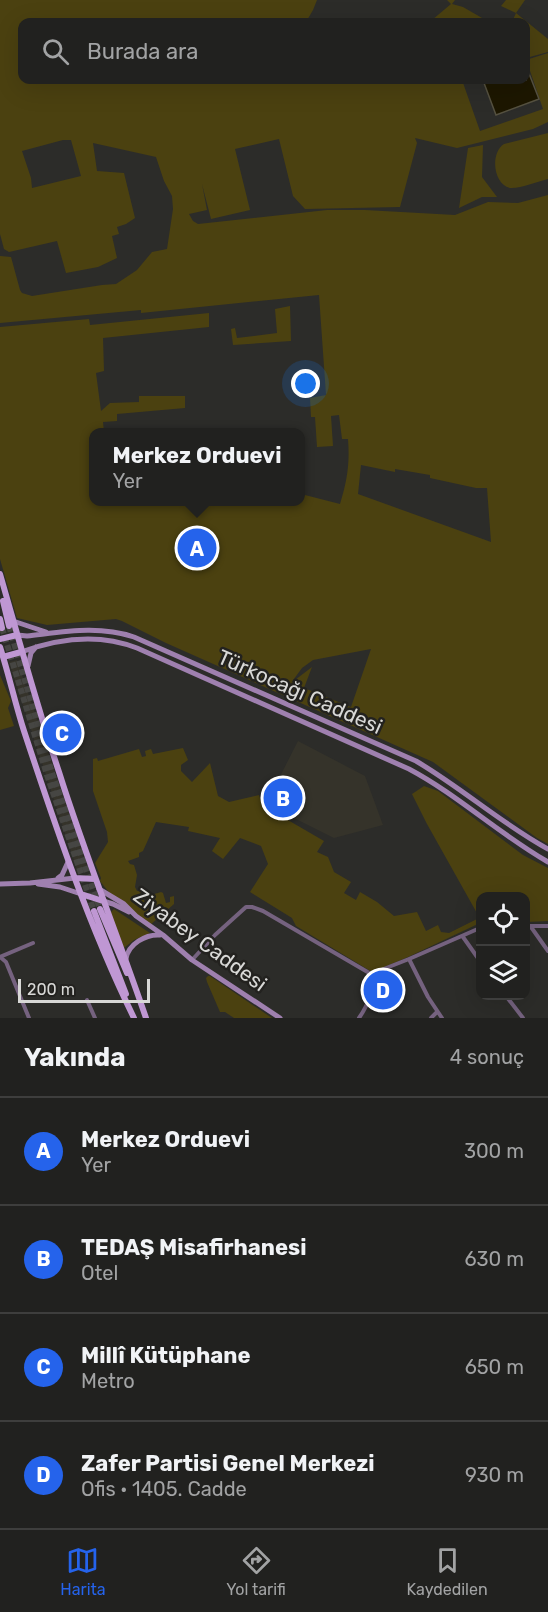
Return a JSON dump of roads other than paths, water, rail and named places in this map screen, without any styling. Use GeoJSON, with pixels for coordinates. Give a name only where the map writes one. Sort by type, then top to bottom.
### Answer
{"type":"FeatureCollection","features":[{"type":"Feature","properties":{"kind":"main road"},"geometry":{"type":"LineString","coordinates":[[0,574],[8,625]]}},
{"type":"Feature","properties":{"kind":"main road"},"geometry":{"type":"LineString","coordinates":[[0,585],[8,625]]}},
{"type":"Feature","properties":{"kind":"main road"},"geometry":{"type":"LineString","coordinates":[[0,619],[17,635],[59,773],[146,1018]]}},
{"type":"Feature","properties":{"kind":"main road"},"geometry":{"type":"LineString","coordinates":[[8,625],[51,633]]}},
{"type":"Feature","properties":{"kind":"main road","name":"Türkocağı Caddesi"},"geometry":{"type":"LineString","coordinates":[[17,635],[95,629],[120,632],[148,643],[416,761],[531,840],[548,849]]}},
{"type":"Feature","properties":{"kind":"main road"},"geometry":{"type":"LineString","coordinates":[[0,639],[17,635]]}},
{"type":"Feature","properties":{"kind":"main road","name":"Türkocağı Caddesi"},"geometry":{"type":"LineString","coordinates":[[21,652],[59,641],[91,638],[116,641],[137,648],[409,769],[432,781],[525,849],[548,862]]}},
{"type":"Feature","properties":{"kind":"main road"},"geometry":{"type":"LineString","coordinates":[[27,670],[29,657],[37,646]]}},
{"type":"Feature","properties":{"kind":"main road"},"geometry":{"type":"LineString","coordinates":[[0,647],[24,731],[68,862],[118,986],[135,1018]]}},
{"type":"Feature","properties":{"kind":"main road"},"geometry":{"type":"LineString","coordinates":[[2,657],[21,652]]}},
{"type":"Feature","properties":{"kind":"main road"},"geometry":{"type":"LineString","coordinates":[[265,704],[266,695]]}},
{"type":"Feature","properties":{"kind":"main road"},"geometry":{"type":"LineString","coordinates":[[272,698],[272,708]]}},
{"type":"Feature","properties":{"kind":"main road"},"geometry":{"type":"LineString","coordinates":[[432,781],[438,774]]}},
{"type":"Feature","properties":{"kind":"main road"},"geometry":{"type":"LineString","coordinates":[[55,880],[62,876],[68,862]]}},
{"type":"Feature","properties":{"kind":"main road"},"geometry":{"type":"LineString","coordinates":[[0,884],[75,878],[95,879]]}},
{"type":"Feature","properties":{"kind":"main road"},"geometry":{"type":"LineString","coordinates":[[30,883],[60,887],[113,904],[136,916]]}},
{"type":"Feature","properties":{"kind":"main road","name":"Ziyabey Caddesi"},"geometry":{"type":"LineString","coordinates":[[99,889],[124,904],[192,960],[280,1018]]}},
{"type":"Feature","properties":{"kind":"main road"},"geometry":{"type":"LineString","coordinates":[[135,1018],[97,910],[146,1018]]}},
{"type":"Feature","properties":{"kind":"main road"},"geometry":{"type":"LineString","coordinates":[[126,959],[127,952],[135,944],[156,934],[163,935]]}},
{"type":"Feature","properties":{"kind":"street"},"geometry":{"type":"LineString","coordinates":[[192,960],[240,911],[252,906],[371,974]]}},
{"type":"Feature","properties":{"kind":"street"},"geometry":{"type":"LineString","coordinates":[[531,927],[548,926]]}},
{"type":"Feature","properties":{"kind":"street"},"geometry":{"type":"LineString","coordinates":[[531,927],[548,951]]}},
{"type":"Feature","properties":{"kind":"street"},"geometry":{"type":"LineString","coordinates":[[371,974],[476,930]]}},
{"type":"Feature","properties":{"kind":"street"},"geometry":{"type":"LineString","coordinates":[[463,937],[476,955]]}},
{"type":"Feature","properties":{"kind":"street"},"geometry":{"type":"LineString","coordinates":[[29,1018],[6,962],[0,957],[33,943]]}},
{"type":"Feature","properties":{"kind":"street"},"geometry":{"type":"LineString","coordinates":[[409,960],[420,983],[442,1018]]}},
{"type":"Feature","properties":{"kind":"street"},"geometry":{"type":"LineString","coordinates":[[359,1018],[368,1005],[371,974]]}},
{"type":"Feature","properties":{"kind":"street"},"geometry":{"type":"LineString","coordinates":[[87,1000],[95,1018]]}},
{"type":"Feature","properties":{"kind":"street"},"geometry":{"type":"LineString","coordinates":[[509,1000],[523,1018]]}},
{"type":"Feature","properties":{"kind":"street"},"geometry":{"type":"LineString","coordinates":[[430,1018],[438,1012]]}},
{"type":"Feature","properties":{"kind":"tunnel"},"geometry":{"type":"LineString","coordinates":[[9,626],[52,773],[100,909]]}},
{"type":"Feature","properties":{"kind":"tunnel"},"geometry":{"type":"LineString","coordinates":[[2,628],[47,775],[94,911]]}},
{"type":"Feature","properties":{"kind":"place","name":"Merkez Orduevi"},"geometry":{"type":"Point","coordinates":[197,548]}},
{"type":"Feature","properties":{"kind":"place","name":"Millî Kütüphane"},"geometry":{"type":"Point","coordinates":[62,733]}},
{"type":"Feature","properties":{"kind":"place","name":"TEDAŞ Misafirhanesi"},"geometry":{"type":"Point","coordinates":[283,798]}},
{"type":"Feature","properties":{"kind":"place","name":"Zafer Partisi Genel Merkezi"},"geometry":{"type":"Point","coordinates":[383,990]}}]}
